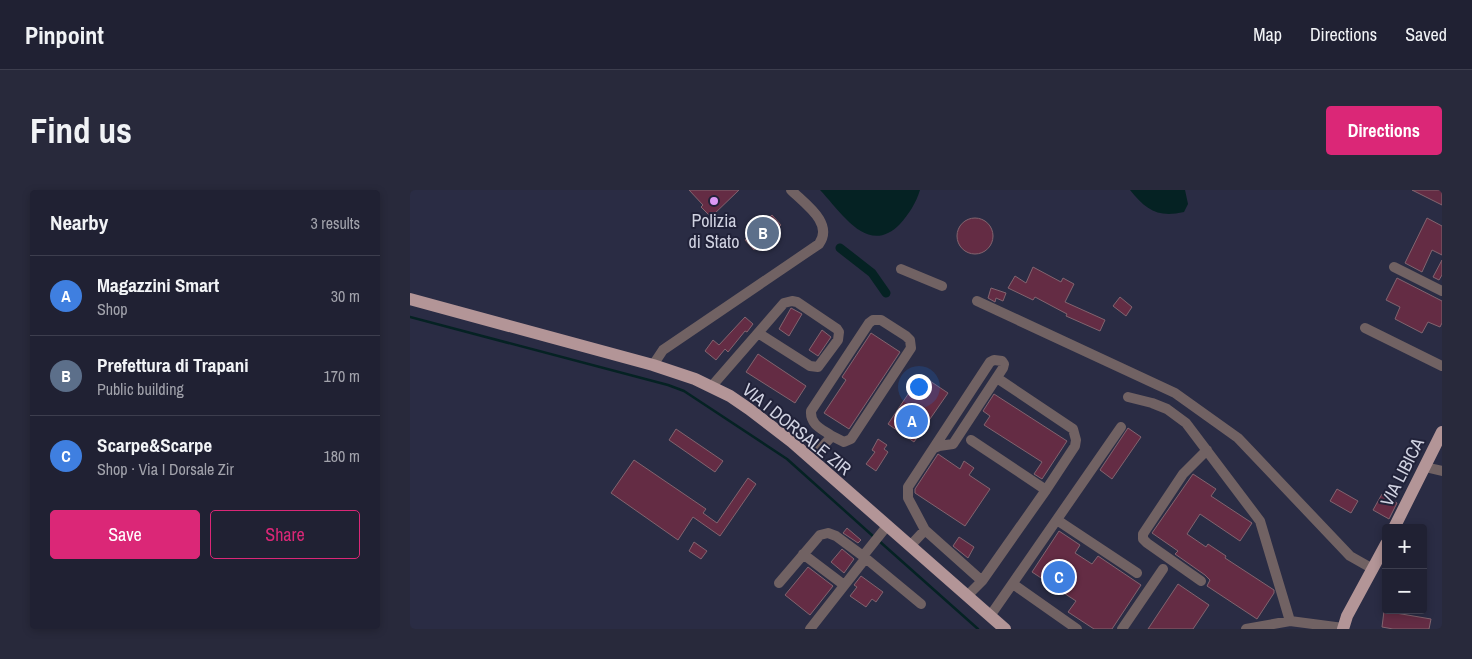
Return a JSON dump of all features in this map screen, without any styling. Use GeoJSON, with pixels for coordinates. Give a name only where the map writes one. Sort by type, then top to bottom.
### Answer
{"type":"FeatureCollection","features":[{"type":"Feature","properties":{"kind":"main road","name":"VIA I DORSALE ZIR"},"geometry":{"type":"LineString","coordinates":[[410,299],[653,365],[711,387],[749,409],[811,459],[880,534],[910,546],[1005,629]]}},
{"type":"Feature","properties":{"kind":"main road","name":"VIA LIBICA"},"geometry":{"type":"LineString","coordinates":[[1396,524],[1442,432]]}},
{"type":"Feature","properties":{"kind":"main road"},"geometry":{"type":"LineString","coordinates":[[1343,628],[1347,616],[1382,552]]}},
{"type":"Feature","properties":{"kind":"street"},"geometry":{"type":"LineString","coordinates":[[653,365],[663,350],[819,244],[823,238],[822,222],[791,190]]}},
{"type":"Feature","properties":{"kind":"street"},"geometry":{"type":"LineString","coordinates":[[1394,267],[1442,290]]}},
{"type":"Feature","properties":{"kind":"street"},"geometry":{"type":"LineString","coordinates":[[901,269],[942,286]]}},
{"type":"Feature","properties":{"kind":"street"},"geometry":{"type":"LineString","coordinates":[[711,387],[758,332],[784,303],[792,301],[837,329],[839,336],[818,367],[810,366],[758,332]]}},
{"type":"Feature","properties":{"kind":"street"},"geometry":{"type":"LineString","coordinates":[[977,302],[1175,393],[1238,438],[1350,556],[1373,569]]}},
{"type":"Feature","properties":{"kind":"street"},"geometry":{"type":"LineString","coordinates":[[873,320],[881,320],[906,336],[910,340],[911,348],[851,439],[844,442],[832,436],[815,424],[812,420],[811,411],[868,323],[873,320]]}},
{"type":"Feature","properties":{"kind":"street"},"geometry":{"type":"LineString","coordinates":[[1365,328],[1442,366]]}},
{"type":"Feature","properties":{"kind":"street"},"geometry":{"type":"LineString","coordinates":[[934,448],[953,444],[1004,364],[998,360],[990,362],[908,487],[908,498],[925,530],[982,581]]}},
{"type":"Feature","properties":{"kind":"street"},"geometry":{"type":"LineString","coordinates":[[967,596],[982,581],[1075,446],[1076,434],[1073,429],[996,378]]}},
{"type":"Feature","properties":{"kind":"street"},"geometry":{"type":"LineString","coordinates":[[1128,397],[1152,403],[1176,415],[1194,431],[1260,521],[1290,621]]}},
{"type":"Feature","properties":{"kind":"street"},"geometry":{"type":"LineString","coordinates":[[990,616],[1121,427]]}},
{"type":"Feature","properties":{"kind":"street"},"geometry":{"type":"LineString","coordinates":[[811,459],[832,436]]}},
{"type":"Feature","properties":{"kind":"street"},"geometry":{"type":"LineString","coordinates":[[971,440],[1046,490]]}},
{"type":"Feature","properties":{"kind":"street"},"geometry":{"type":"LineString","coordinates":[[1201,581],[1147,543],[1143,534],[1183,474],[1207,450]]}},
{"type":"Feature","properties":{"kind":"street"},"geometry":{"type":"LineString","coordinates":[[1425,467],[1442,471]]}},
{"type":"Feature","properties":{"kind":"street"},"geometry":{"type":"LineString","coordinates":[[1057,520],[1137,573]]}},
{"type":"Feature","properties":{"kind":"street"},"geometry":{"type":"LineString","coordinates":[[910,546],[925,530]]}},
{"type":"Feature","properties":{"kind":"street"},"geometry":{"type":"LineString","coordinates":[[779,583],[820,535],[828,533],[836,536],[921,604]]}},
{"type":"Feature","properties":{"kind":"street"},"geometry":{"type":"LineString","coordinates":[[810,629],[844,586],[880,534]]}},
{"type":"Feature","properties":{"kind":"street"},"geometry":{"type":"LineString","coordinates":[[803,554],[844,586]]}},
{"type":"Feature","properties":{"kind":"street"},"geometry":{"type":"LineString","coordinates":[[1122,629],[1163,569]]}},
{"type":"Feature","properties":{"kind":"street"},"geometry":{"type":"LineString","coordinates":[[1013,584],[1077,629]]}},
{"type":"Feature","properties":{"kind":"street"},"geometry":{"type":"LineString","coordinates":[[1246,629],[1290,621],[1343,628]]}},
{"type":"Feature","properties":{"kind":"shaded area"},"geometry":{"type":"Polygon","coordinates":[[[820,190],[920,190],[912,208],[900,224],[888,233],[877,236],[866,234],[856,228],[820,190]]]}},
{"type":"Feature","properties":{"kind":"shaded area"},"geometry":{"type":"Polygon","coordinates":[[[1130,190],[1185,190],[1188,204],[1184,212],[1175,214],[1160,213],[1147,207],[1130,190]]]}},
{"type":"Feature","properties":{"kind":"building","name":"Polizia di Stato"},"geometry":{"type":"Polygon","coordinates":[[[689,190],[739,190],[711,217],[689,190]]]}},
{"type":"Feature","properties":{"kind":"building"},"geometry":{"type":"Polygon","coordinates":[[[1412,190],[1442,190],[1442,205],[1412,190]]]}},
{"type":"Feature","properties":{"kind":"building"},"geometry":{"type":"Polygon","coordinates":[[[772,215],[781,225],[754,250],[745,240],[772,215]]]}},
{"type":"Feature","properties":{"kind":"building"},"geometry":{"type":"Polygon","coordinates":[[[975,218],[982,219],[988,223],[992,229],[992,243],[988,249],[982,253],[975,254],[968,253],[962,249],[958,243],[957,236],[958,229],[962,223],[968,219],[975,218]]]}},
{"type":"Feature","properties":{"kind":"building"},"geometry":{"type":"Polygon","coordinates":[[[1427,218],[1442,226],[1442,255],[1432,250],[1422,272],[1405,263],[1427,218]]]}},
{"type":"Feature","properties":{"kind":"building"},"geometry":{"type":"Polygon","coordinates":[[[1442,260],[1442,275],[1439,280],[1433,277],[1442,260]]]}},
{"type":"Feature","properties":{"kind":"building"},"geometry":{"type":"Polygon","coordinates":[[[1033,267],[1061,282],[1063,278],[1074,284],[1065,302],[1105,320],[1100,331],[1066,316],[1067,314],[1035,297],[1033,300],[1008,288],[1015,276],[1026,283],[1033,267]]]}},
{"type":"Feature","properties":{"kind":"building"},"geometry":{"type":"Polygon","coordinates":[[[1397,278],[1442,301],[1442,323],[1440,327],[1428,322],[1422,333],[1395,319],[1400,307],[1386,300],[1397,278]]]}},
{"type":"Feature","properties":{"kind":"building"},"geometry":{"type":"Polygon","coordinates":[[[991,288],[1006,293],[1003,301],[996,298],[995,302],[988,298],[991,288]]]}},
{"type":"Feature","properties":{"kind":"building"},"geometry":{"type":"Polygon","coordinates":[[[1120,297],[1132,307],[1126,316],[1113,306],[1120,297]]]}},
{"type":"Feature","properties":{"kind":"building"},"geometry":{"type":"Polygon","coordinates":[[[791,308],[802,314],[789,336],[779,329],[791,308]]]}},
{"type":"Feature","properties":{"kind":"building"},"geometry":{"type":"Polygon","coordinates":[[[745,317],[753,324],[728,352],[725,349],[716,360],[705,351],[713,340],[719,345],[745,317]]]}},
{"type":"Feature","properties":{"kind":"building"},"geometry":{"type":"Polygon","coordinates":[[[822,330],[831,337],[818,356],[809,350],[822,330]]]}},
{"type":"Feature","properties":{"kind":"building"},"geometry":{"type":"Polygon","coordinates":[[[871,333],[900,352],[849,429],[824,413],[846,380],[842,377],[871,333]]]}},
{"type":"Feature","properties":{"kind":"building"},"geometry":{"type":"Polygon","coordinates":[[[758,354],[806,386],[795,403],[746,372],[758,354]]]}},
{"type":"Feature","properties":{"kind":"building"},"geometry":{"type":"Polygon","coordinates":[[[921,375],[948,393],[914,442],[888,424],[921,375]]]}},
{"type":"Feature","properties":{"kind":"building"},"geometry":{"type":"Polygon","coordinates":[[[994,394],[1067,441],[1042,479],[1034,474],[1042,462],[984,425],[990,416],[983,411],[994,394]]]}},
{"type":"Feature","properties":{"kind":"building"},"geometry":{"type":"Polygon","coordinates":[[[1128,428],[1141,437],[1112,479],[1100,470],[1128,428]]]}},
{"type":"Feature","properties":{"kind":"building"},"geometry":{"type":"Polygon","coordinates":[[[676,429],[723,461],[715,472],[669,440],[676,429]]]}},
{"type":"Feature","properties":{"kind":"building"},"geometry":{"type":"Polygon","coordinates":[[[878,439],[887,445],[884,449],[888,452],[876,471],[866,464],[875,452],[872,450],[878,439]]]}},
{"type":"Feature","properties":{"kind":"building"},"geometry":{"type":"Polygon","coordinates":[[[938,454],[960,469],[964,461],[974,468],[969,475],[990,489],[965,526],[915,493],[915,489],[938,454]]]}},
{"type":"Feature","properties":{"kind":"building"},"geometry":{"type":"Polygon","coordinates":[[[634,460],[706,509],[703,513],[717,523],[748,478],[756,484],[720,536],[693,517],[678,540],[611,493],[634,460]]]}},
{"type":"Feature","properties":{"kind":"building"},"geometry":{"type":"Polygon","coordinates":[[[1193,474],[1216,489],[1211,496],[1252,523],[1240,541],[1200,514],[1187,534],[1206,547],[1208,544],[1226,556],[1225,558],[1274,590],[1274,593],[1257,619],[1207,586],[1210,580],[1205,575],[1175,554],[1178,551],[1152,533],[1193,474]]]}},
{"type":"Feature","properties":{"kind":"building"},"geometry":{"type":"Polygon","coordinates":[[[1337,489],[1358,501],[1351,513],[1330,501],[1337,489]]]}},
{"type":"Feature","properties":{"kind":"building"},"geometry":{"type":"Polygon","coordinates":[[[1382,494],[1397,503],[1389,519],[1373,510],[1382,494]]]}},
{"type":"Feature","properties":{"kind":"building"},"geometry":{"type":"Polygon","coordinates":[[[847,528],[861,540],[858,543],[843,533],[847,528]]]}},
{"type":"Feature","properties":{"kind":"building"},"geometry":{"type":"Polygon","coordinates":[[[1059,531],[1080,545],[1075,553],[1092,564],[1098,556],[1141,585],[1112,629],[1094,629],[1068,612],[1076,601],[1032,572],[1059,531]]]}},
{"type":"Feature","properties":{"kind":"building"},"geometry":{"type":"Polygon","coordinates":[[[959,537],[974,547],[968,558],[953,546],[959,537]]]}},
{"type":"Feature","properties":{"kind":"building"},"geometry":{"type":"Polygon","coordinates":[[[694,542],[707,551],[701,559],[689,551],[694,542]]]}},
{"type":"Feature","properties":{"kind":"building"},"geometry":{"type":"Polygon","coordinates":[[[842,549],[854,559],[844,573],[831,562],[842,549]]]}},
{"type":"Feature","properties":{"kind":"building"},"geometry":{"type":"Polygon","coordinates":[[[808,567],[833,586],[810,615],[785,595],[808,567]]]}},
{"type":"Feature","properties":{"kind":"building"},"geometry":{"type":"Polygon","coordinates":[[[861,576],[883,592],[876,602],[872,599],[866,607],[850,596],[857,587],[854,585],[861,576]]]}},
{"type":"Feature","properties":{"kind":"building"},"geometry":{"type":"Polygon","coordinates":[[[1178,584],[1209,605],[1193,629],[1148,629],[1178,584]]]}},
{"type":"Feature","properties":{"kind":"building"},"geometry":{"type":"Polygon","coordinates":[[[1384,614],[1402,614],[1431,619],[1429,629],[1393,629],[1382,627],[1384,614]]]}},
{"type":"Feature","properties":{"kind":"waterway"},"geometry":{"type":"LineString","coordinates":[[840,248],[872,273],[886,293]]}},
{"type":"Feature","properties":{"kind":"waterway"},"geometry":{"type":"LineString","coordinates":[[410,317],[668,385],[684,391],[787,459],[874,537]]}},
{"type":"Feature","properties":{"kind":"waterway"},"geometry":{"type":"LineString","coordinates":[[878,540],[978,629]]}},
{"type":"Feature","properties":{"kind":"place","name":"Polizia di Stato"},"geometry":{"type":"Point","coordinates":[714,201]}},
{"type":"Feature","properties":{"kind":"place","name":"Prefettura di Trapani"},"geometry":{"type":"Point","coordinates":[763,233]}},
{"type":"Feature","properties":{"kind":"place","name":"Magazzini Smart"},"geometry":{"type":"Point","coordinates":[912,421]}},
{"type":"Feature","properties":{"kind":"place","name":"Scarpe&Scarpe"},"geometry":{"type":"Point","coordinates":[1059,577]}}]}
